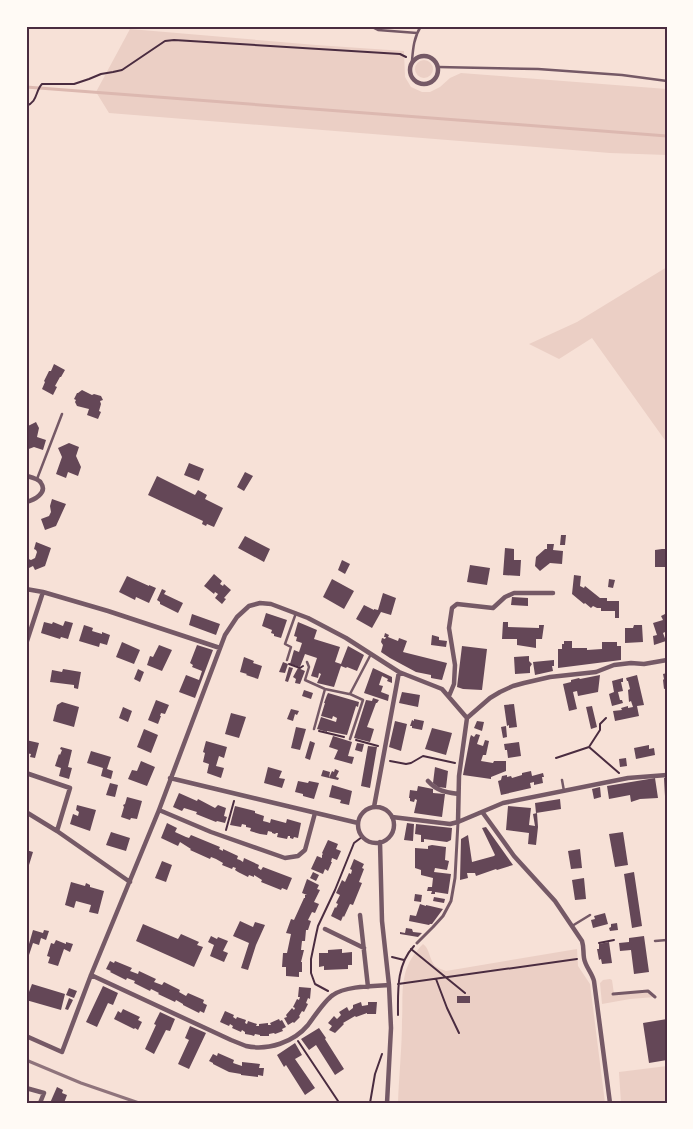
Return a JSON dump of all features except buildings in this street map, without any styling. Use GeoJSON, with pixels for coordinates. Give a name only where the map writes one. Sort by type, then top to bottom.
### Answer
{"type":"FeatureCollection","features":[{"type":"Feature","properties":{"kind":"street"},"geometry":{"type":"LineString","coordinates":[[422,56],[432,58],[438,67],[436,78],[426,84],[416,81],[410,72],[412,61],[422,56]]}},
{"type":"Feature","properties":{"kind":"street"},"geometry":{"type":"LineString","coordinates":[[26,476],[37,479],[42,484],[43,489],[40,496],[26,502]]}},
{"type":"Feature","properties":{"kind":"street"},"geometry":{"type":"LineString","coordinates":[[26,589],[43,592],[108,611],[220,648]]}},
{"type":"Feature","properties":{"kind":"street"},"geometry":{"type":"LineString","coordinates":[[26,644],[43,592]]}},
{"type":"Feature","properties":{"kind":"street"},"geometry":{"type":"LineString","coordinates":[[448,696],[454,684],[455,665],[449,628],[452,608],[458,604],[493,608],[505,597],[514,593],[553,593]]}},
{"type":"Feature","properties":{"kind":"street"},"geometry":{"type":"LineString","coordinates":[[26,1036],[62,1052],[159,810],[225,635],[237,617],[249,606],[260,603],[272,604],[308,618],[346,638],[399,672],[442,689],[467,718]]}},
{"type":"Feature","properties":{"kind":"street"},"geometry":{"type":"LineString","coordinates":[[417,943],[443,916],[451,901],[455,878],[458,794],[467,718],[490,698],[513,686],[550,676],[596,672],[614,665],[644,664],[667,660]]}},
{"type":"Feature","properties":{"kind":"street"},"geometry":{"type":"LineString","coordinates":[[374,807],[399,672]]}},
{"type":"Feature","properties":{"kind":"street"},"geometry":{"type":"LineString","coordinates":[[26,773],[70,788],[57,831]]}},
{"type":"Feature","properties":{"kind":"street"},"geometry":{"type":"LineString","coordinates":[[392,817],[450,824],[483,813],[503,803],[624,778],[667,775]]}},
{"type":"Feature","properties":{"kind":"street"},"geometry":{"type":"LineString","coordinates":[[170,778],[358,823]]}},
{"type":"Feature","properties":{"kind":"street"},"geometry":{"type":"LineString","coordinates":[[428,781],[434,788],[458,794]]}},
{"type":"Feature","properties":{"kind":"street"},"geometry":{"type":"LineString","coordinates":[[374,807],[384,809],[392,817],[394,822],[392,833],[385,840],[370,842],[362,837],[358,823],[363,813],[368,809],[374,807]]}},
{"type":"Feature","properties":{"kind":"street"},"geometry":{"type":"LineString","coordinates":[[159,810],[285,858],[298,856],[305,850],[315,813]]}},
{"type":"Feature","properties":{"kind":"street"},"geometry":{"type":"LineString","coordinates":[[26,812],[57,831],[130,882]]}},
{"type":"Feature","properties":{"kind":"street"},"geometry":{"type":"LineString","coordinates":[[483,813],[514,856],[555,901],[582,941],[586,965],[594,981],[610,1103]]}},
{"type":"Feature","properties":{"kind":"street"},"geometry":{"type":"LineString","coordinates":[[380,842],[382,921],[387,956],[391,1028],[387,1103]]}},
{"type":"Feature","properties":{"kind":"street"},"geometry":{"type":"LineString","coordinates":[[360,915],[368,986]]}},
{"type":"Feature","properties":{"kind":"street"},"geometry":{"type":"LineString","coordinates":[[324,929],[364,948]]}},
{"type":"Feature","properties":{"kind":"street"},"geometry":{"type":"LineString","coordinates":[[91,976],[246,1046],[263,1048],[280,1044],[296,1037],[333,995],[348,989],[389,985]]}},
{"type":"Feature","properties":{"kind":"street"},"geometry":{"type":"LineString","coordinates":[[613,994],[648,991],[655,997]]}},
{"type":"Feature","properties":{"kind":"street"},"geometry":{"type":"LineString","coordinates":[[26,1088],[44,1093],[40,1103]]}},
{"type":"Feature","properties":{"kind":"lane"},"geometry":{"type":"LineString","coordinates":[[370,26],[378,30],[416,33]]}},
{"type":"Feature","properties":{"kind":"lane"},"geometry":{"type":"LineString","coordinates":[[412,61],[413,46],[420,26]]}},
{"type":"Feature","properties":{"kind":"lane"},"geometry":{"type":"LineString","coordinates":[[438,67],[538,69],[667,80]]}},
{"type":"Feature","properties":{"kind":"lane"},"geometry":{"type":"LineString","coordinates":[[37,479],[62,414]]}},
{"type":"Feature","properties":{"kind":"lane"},"geometry":{"type":"LineString","coordinates":[[287,660],[291,647],[285,644],[296,613]]}},
{"type":"Feature","properties":{"kind":"lane"},"geometry":{"type":"LineString","coordinates":[[350,694],[370,654]]}},
{"type":"Feature","properties":{"kind":"lane"},"geometry":{"type":"LineString","coordinates":[[306,662],[309,668],[305,680],[326,689],[350,694],[363,700],[350,739]]}},
{"type":"Feature","properties":{"kind":"lane"},"geometry":{"type":"LineString","coordinates":[[314,729],[326,689]]}},
{"type":"Feature","properties":{"kind":"lane"},"geometry":{"type":"LineString","coordinates":[[562,780],[564,790]]}},
{"type":"Feature","properties":{"kind":"lane"},"geometry":{"type":"LineString","coordinates":[[572,927],[590,914]]}},
{"type":"Feature","properties":{"kind":"lane"},"geometry":{"type":"LineString","coordinates":[[656,941],[667,940]]}},
{"type":"Feature","properties":{"kind":"path"},"geometry":{"type":"LineString","coordinates":[[26,106],[35,100],[39,86],[42,84],[74,84],[101,74],[122,70],[165,41],[400,54],[412,61]]}},
{"type":"Feature","properties":{"kind":"path"},"geometry":{"type":"LineString","coordinates":[[287,660],[290,665],[300,668],[306,662]]}},
{"type":"Feature","properties":{"kind":"path"},"geometry":{"type":"LineString","coordinates":[[556,758],[589,746],[600,730],[600,724],[606,718]]}},
{"type":"Feature","properties":{"kind":"path"},"geometry":{"type":"LineString","coordinates":[[314,729],[385,747]]}},
{"type":"Feature","properties":{"kind":"path"},"geometry":{"type":"LineString","coordinates":[[589,746],[624,778]]}},
{"type":"Feature","properties":{"kind":"path"},"geometry":{"type":"LineString","coordinates":[[382,760],[406,764],[423,756],[461,764]]}},
{"type":"Feature","properties":{"kind":"path"},"geometry":{"type":"LineString","coordinates":[[224,836],[236,794]]}},
{"type":"Feature","properties":{"kind":"path"},"geometry":{"type":"LineString","coordinates":[[333,995],[315,984],[311,973],[311,959],[318,926],[354,843],[362,837]]}},
{"type":"Feature","properties":{"kind":"path"},"geometry":{"type":"LineString","coordinates":[[599,943],[614,939]]}},
{"type":"Feature","properties":{"kind":"path"},"geometry":{"type":"LineString","coordinates":[[417,943],[404,960],[398,984],[584,958]]}},
{"type":"Feature","properties":{"kind":"path"},"geometry":{"type":"LineString","coordinates":[[411,949],[465,993]]}},
{"type":"Feature","properties":{"kind":"path"},"geometry":{"type":"LineString","coordinates":[[387,956],[404,960]]}},
{"type":"Feature","properties":{"kind":"path"},"geometry":{"type":"LineString","coordinates":[[436,978],[459,1034]]}},
{"type":"Feature","properties":{"kind":"path"},"geometry":{"type":"LineString","coordinates":[[296,1037],[338,1101]]}},
{"type":"Feature","properties":{"kind":"path"},"geometry":{"type":"LineString","coordinates":[[370,1103],[375,1074],[385,1047]]}},
{"type":"Feature","properties":{"kind":"shaded area"},"geometry":{"type":"Polygon","coordinates":[[[130,29],[404,51],[405,77],[411,87],[422,92],[430,92],[461,73],[667,89],[667,155],[610,153],[109,113],[96,92],[130,29]]]}},
{"type":"Feature","properties":{"kind":"shaded area"},"geometry":{"type":"Polygon","coordinates":[[[420,60],[428,60],[433,65],[431,76],[420,78],[415,73],[415,65],[420,60]]]}},
{"type":"Feature","properties":{"kind":"shaded area"},"geometry":{"type":"Polygon","coordinates":[[[667,267],[667,443],[592,338],[559,359],[529,344],[577,322],[667,267]]]}},
{"type":"Feature","properties":{"kind":"shaded area"},"geometry":{"type":"Polygon","coordinates":[[[423,944],[435,966],[446,971],[577,949],[578,966],[590,984],[605,1103],[398,1103],[404,980],[410,961],[423,944]]]}},
{"type":"Feature","properties":{"kind":"shaded area"},"geometry":{"type":"Polygon","coordinates":[[[603,980],[612,980],[614,994],[648,991],[655,997],[602,1004],[600,983],[603,980]]]}},
{"type":"Feature","properties":{"kind":"shaded area"},"geometry":{"type":"Polygon","coordinates":[[[667,1066],[667,1103],[621,1103],[619,1072],[667,1066]]]}},
{"type":"Feature","properties":{"kind":"waterway"},"geometry":{"type":"LineString","coordinates":[[26,87],[667,136]]}},
{"type":"Feature","properties":{"kind":"railway"},"geometry":{"type":"LineString","coordinates":[[26,1060],[81,1083],[139,1103]]}}]}
